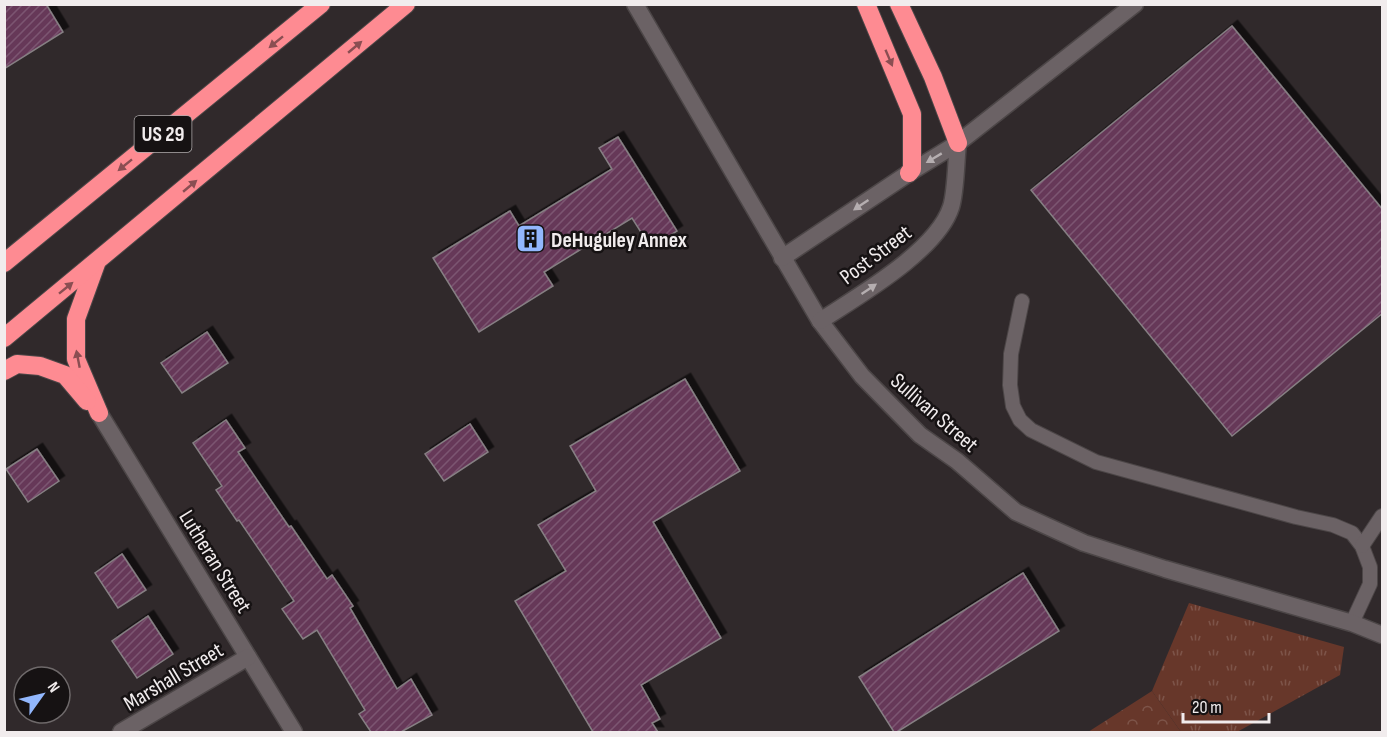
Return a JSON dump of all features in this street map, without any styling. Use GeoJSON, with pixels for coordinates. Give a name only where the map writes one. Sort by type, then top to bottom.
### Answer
{"type":"FeatureCollection","features":[{"type":"Feature","properties":{"kind":"highway","name":"US 29"},"geometry":{"type":"LineString","coordinates":[[4,263],[321,4]]}},
{"type":"Feature","properties":{"kind":"highway","name":"US 29"},"geometry":{"type":"LineString","coordinates":[[4,338],[97,264],[406,4]]}},
{"type":"Feature","properties":{"kind":"highway"},"geometry":{"type":"LineString","coordinates":[[866,4],[912,114],[912,169],[909,173]]}},
{"type":"Feature","properties":{"kind":"highway"},"geometry":{"type":"LineString","coordinates":[[899,4],[933,77],[958,143]]}},
{"type":"Feature","properties":{"kind":"highway"},"geometry":{"type":"LineString","coordinates":[[97,264],[76,319],[76,359],[99,413]]}},
{"type":"Feature","properties":{"kind":"highway"},"geometry":{"type":"LineString","coordinates":[[4,370],[17,364],[40,366],[64,375],[99,413]]}},
{"type":"Feature","properties":{"kind":"street","name":"Sullivan Street"},"geometry":{"type":"LineString","coordinates":[[634,4],[820,321],[862,376],[921,435],[957,461],[1016,512],[1084,543],[1352,623],[1383,635]]}},
{"type":"Feature","properties":{"kind":"street","name":"Post Street"},"geometry":{"type":"LineString","coordinates":[[782,258],[958,143],[1135,4]]}},
{"type":"Feature","properties":{"kind":"street","name":"Post Street"},"geometry":{"type":"LineString","coordinates":[[820,321],[903,266],[933,238],[951,208],[958,143]]}},
{"type":"Feature","properties":{"kind":"street","name":"Lutheran Street"},"geometry":{"type":"LineString","coordinates":[[99,413],[294,732]]}},
{"type":"Feature","properties":{"kind":"street","name":"Marshall Street"},"geometry":{"type":"LineString","coordinates":[[121,732],[248,657]]}},
{"type":"Feature","properties":{"kind":"lane"},"geometry":{"type":"LineString","coordinates":[[1022,302],[1011,354],[1010,385],[1013,406],[1020,420],[1031,430],[1096,462],[1333,525],[1352,534],[1362,546],[1370,567],[1370,584],[1352,623]]}},
{"type":"Feature","properties":{"kind":"lane"},"geometry":{"type":"LineString","coordinates":[[1362,546],[1383,516]]}},
{"type":"Feature","properties":{"kind":"green space"},"geometry":{"type":"Polygon","coordinates":[[[1189,603],[1344,647],[1340,675],[1237,732],[1181,732],[1152,691],[1189,603]]]}},
{"type":"Feature","properties":{"kind":"green space"},"geometry":{"type":"Polygon","coordinates":[[[1152,691],[1181,732],[1088,732],[1152,691]]]}},
{"type":"Feature","properties":{"kind":"building"},"geometry":{"type":"Polygon","coordinates":[[[4,4],[46,4],[63,32],[4,69],[4,4]]]}},
{"type":"Feature","properties":{"kind":"building"},"geometry":{"type":"Polygon","coordinates":[[[1232,26],[1383,210],[1383,313],[1232,436],[1031,190],[1232,26]]]}},
{"type":"Feature","properties":{"kind":"building","name":"DeHuguley Annex"},"geometry":{"type":"Polygon","coordinates":[[[618,137],[677,231],[651,248],[632,218],[544,272],[553,286],[479,332],[433,258],[510,211],[519,226],[612,169],[599,148],[618,137]]]}},
{"type":"Feature","properties":{"kind":"building"},"geometry":{"type":"Polygon","coordinates":[[[207,332],[228,363],[182,393],[161,363],[207,332]]]}},
{"type":"Feature","properties":{"kind":"building"},"geometry":{"type":"Polygon","coordinates":[[[685,379],[740,471],[653,522],[721,638],[641,685],[660,719],[652,723],[658,732],[593,732],[515,601],[566,571],[538,525],[596,491],[570,446],[685,379]]]}},
{"type":"Feature","properties":{"kind":"building"},"geometry":{"type":"Polygon","coordinates":[[[226,420],[245,448],[238,452],[289,527],[291,526],[327,579],[332,575],[353,606],[350,608],[397,689],[411,679],[432,715],[401,732],[371,732],[359,714],[365,710],[317,630],[303,639],[282,609],[294,601],[216,490],[222,486],[193,443],[226,420]]]}},
{"type":"Feature","properties":{"kind":"building"},"geometry":{"type":"Polygon","coordinates":[[[470,424],[488,452],[444,481],[425,454],[470,424]]]}},
{"type":"Feature","properties":{"kind":"building"},"geometry":{"type":"Polygon","coordinates":[[[37,449],[59,481],[28,502],[6,469],[37,449]]]}},
{"type":"Feature","properties":{"kind":"building"},"geometry":{"type":"Polygon","coordinates":[[[122,554],[146,590],[118,608],[95,573],[122,554]]]}},
{"type":"Feature","properties":{"kind":"building"},"geometry":{"type":"Polygon","coordinates":[[[1023,573],[1059,631],[894,732],[859,677],[1023,573]]]}},
{"type":"Feature","properties":{"kind":"building"},"geometry":{"type":"Polygon","coordinates":[[[148,616],[173,654],[137,678],[112,641],[148,616]]]}},
{"type":"Feature","properties":{"kind":"place","name":"DeHuguley Annex"},"geometry":{"type":"Point","coordinates":[530,239]}}]}
